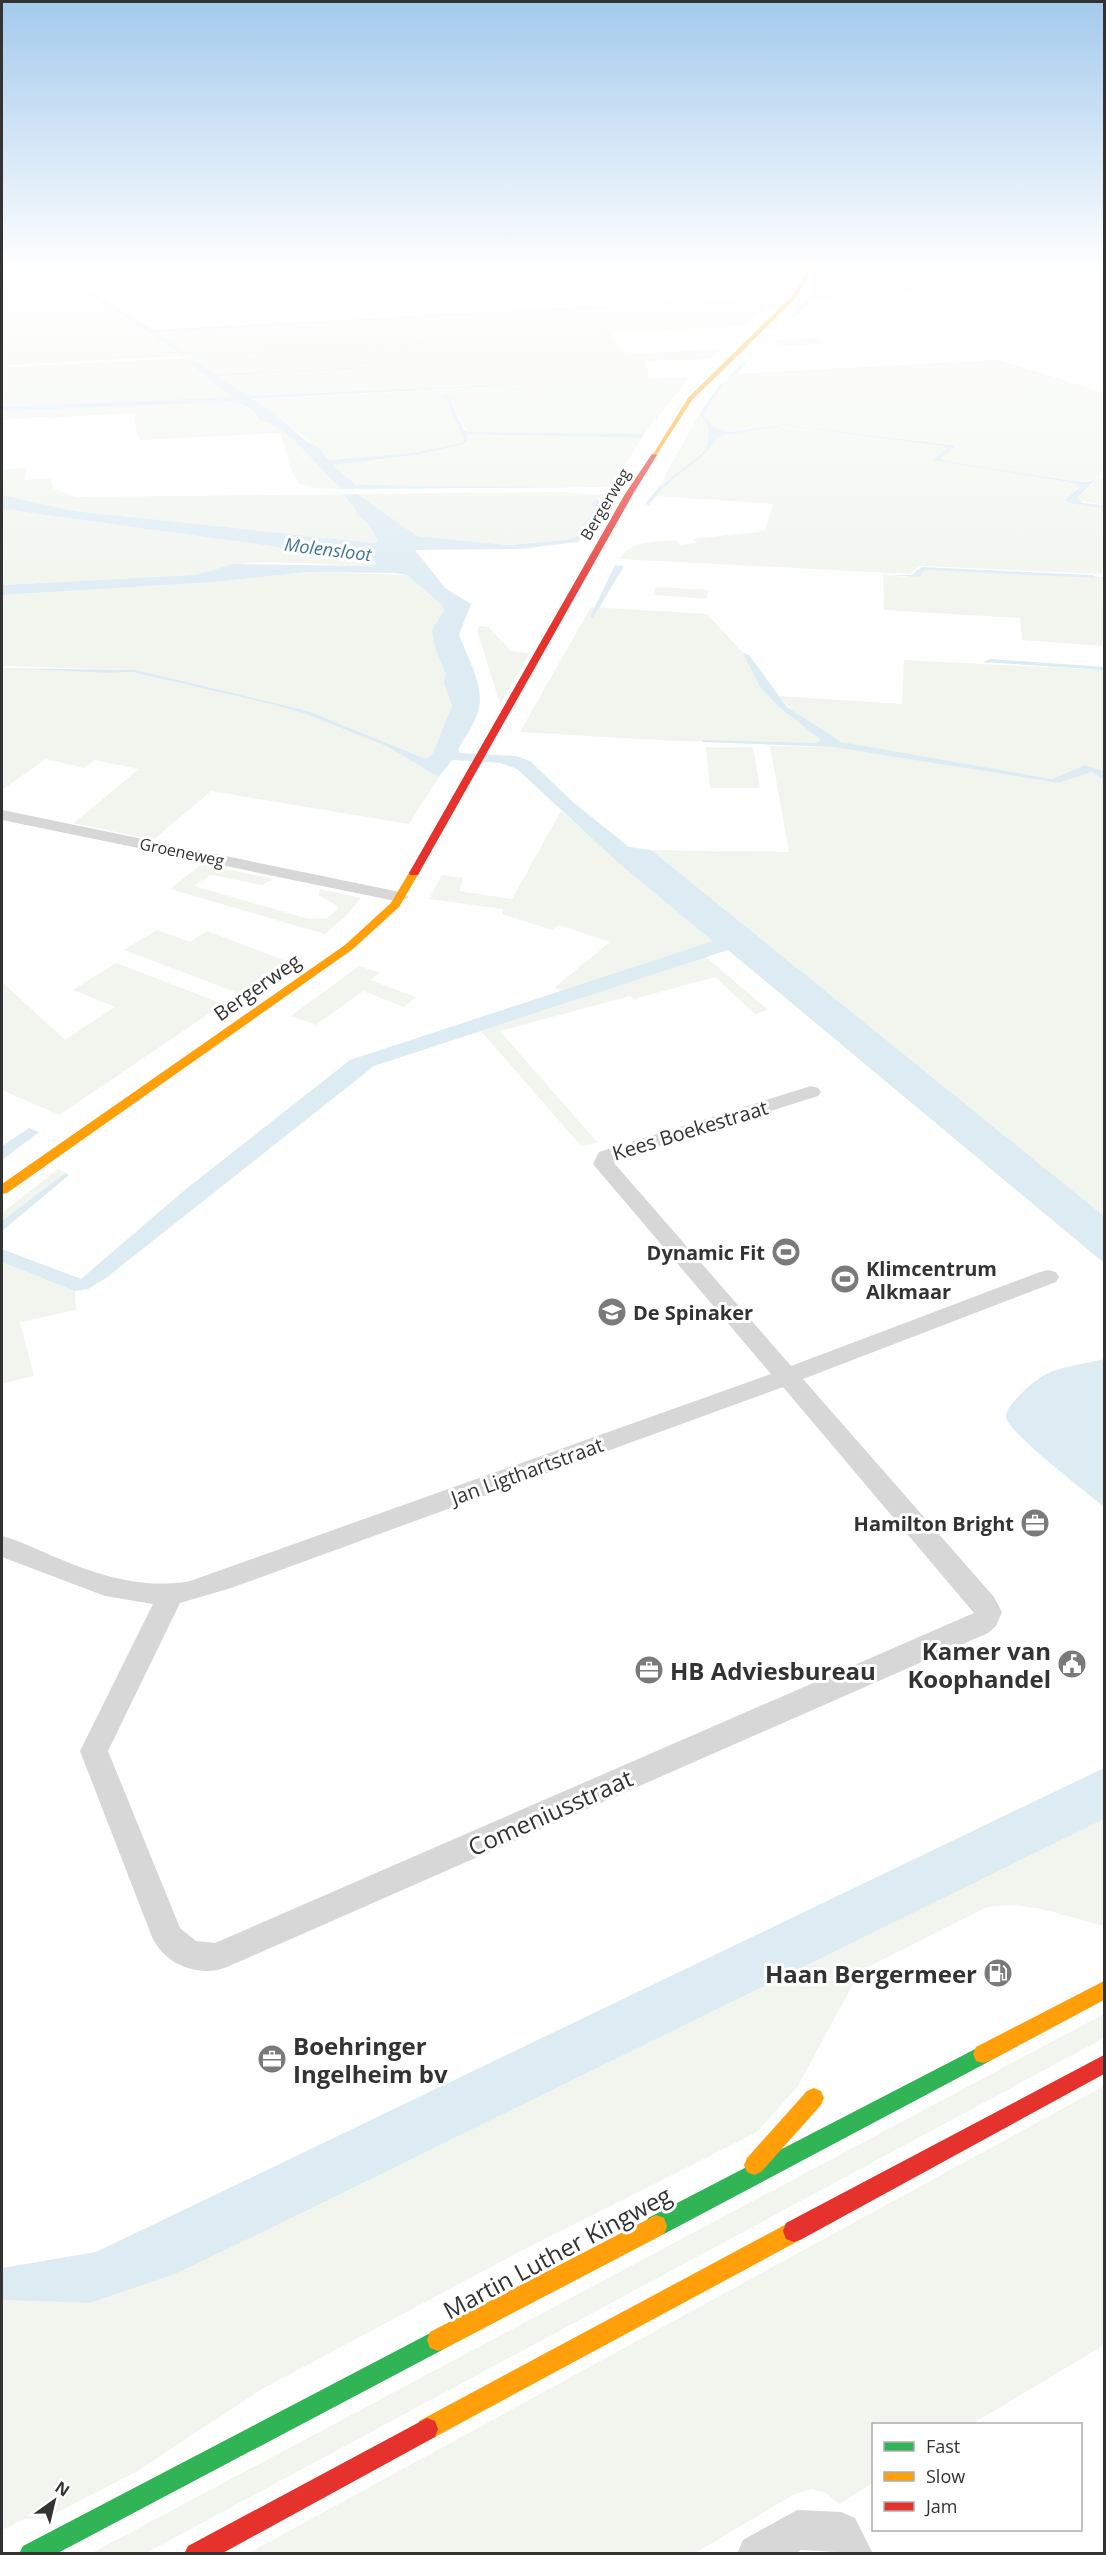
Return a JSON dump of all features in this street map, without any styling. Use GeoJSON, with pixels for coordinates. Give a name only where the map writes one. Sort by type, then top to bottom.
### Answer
{"type":"FeatureCollection","features":[{"type":"Feature","properties":{"kind":"main road","name":"Bergerweg"},"geometry":{"type":"LineString","coordinates":[[2,1190],[349,947],[376,925],[400,897],[629,494],[690,399],[702,387]]}},
{"type":"Feature","properties":{"kind":"main road","name":"Martin Luther Kingweg"},"geometry":{"type":"LineString","coordinates":[[31,2553],[1104,1990]]}},
{"type":"Feature","properties":{"kind":"main road"},"geometry":{"type":"LineString","coordinates":[[196,2553],[1104,2064]]}},
{"type":"Feature","properties":{"kind":"main road"},"geometry":{"type":"LineString","coordinates":[[739,2182],[814,2098]]}},
{"type":"Feature","properties":{"kind":"street","name":"Groeneweg"},"geometry":{"type":"LineString","coordinates":[[2,815],[400,897]]}},
{"type":"Feature","properties":{"kind":"street","name":"Kees Boekestraat"},"geometry":{"type":"LineString","coordinates":[[786,1377],[602,1161],[606,1156],[812,1092]]}},
{"type":"Feature","properties":{"kind":"street","name":"Jan Ligthartstraat"},"geometry":{"type":"LineString","coordinates":[[2,1546],[124,1591],[171,1594],[253,1570],[786,1377],[1048,1277]]}},
{"type":"Feature","properties":{"kind":"street","name":"Comeniusstraat"},"geometry":{"type":"LineString","coordinates":[[171,1594],[94,1751],[168,1937],[188,1955],[216,1958],[978,1625],[986,1619],[988,1612],[984,1604],[786,1377]]}},
{"type":"Feature","properties":{"kind":"street"},"geometry":{"type":"LineString","coordinates":[[757,2553],[797,2530],[841,2532],[853,2553]]}},
{"type":"Feature","properties":{"kind":"shaded area"},"geometry":{"type":"Polygon","coordinates":[[[2,387],[222,387],[231,397],[2,407],[2,387]]]}},
{"type":"Feature","properties":{"kind":"shaded area"},"geometry":{"type":"Polygon","coordinates":[[[236,387],[445,387],[250,396],[236,387]]]}},
{"type":"Feature","properties":{"kind":"shaded area"},"geometry":{"type":"Polygon","coordinates":[[[483,387],[682,387],[644,434],[468,432],[445,394],[464,441],[461,443],[412,453],[329,460],[293,428],[251,400],[483,387]]]}},
{"type":"Feature","properties":{"kind":"shaded area"},"geometry":{"type":"Polygon","coordinates":[[[720,387],[1085,387],[1104,393],[1104,470],[1094,478],[1101,479],[1104,475],[1104,505],[1078,500],[1077,498],[1094,483],[1090,480],[1079,482],[945,461],[941,458],[955,447],[952,445],[781,425],[729,432],[712,426],[704,414],[720,387]]]}},
{"type":"Feature","properties":{"kind":"shaded area"},"geometry":{"type":"Polygon","coordinates":[[[226,402],[246,406],[259,420],[283,431],[304,449],[342,489],[314,488],[298,483],[292,473],[280,433],[140,440],[136,430],[135,413],[2,420],[2,411],[226,402]]]}},
{"type":"Feature","properties":{"kind":"shaded area"},"geometry":{"type":"Polygon","coordinates":[[[700,413],[710,432],[704,450],[658,488],[700,413]]]}},
{"type":"Feature","properties":{"kind":"shaded area"},"geometry":{"type":"Polygon","coordinates":[[[776,426],[943,446],[946,449],[934,460],[1074,483],[1080,486],[1066,500],[1067,503],[1104,509],[1104,574],[919,566],[910,574],[620,559],[630,548],[645,543],[677,540],[680,545],[696,543],[694,539],[764,531],[774,504],[656,496],[724,435],[776,426]]]}},
{"type":"Feature","properties":{"kind":"shaded area"},"geometry":{"type":"Polygon","coordinates":[[[468,434],[642,438],[611,486],[604,487],[356,485],[333,465],[416,455],[461,445],[467,442],[468,434]]]}},
{"type":"Feature","properties":{"kind":"shaded area"},"geometry":{"type":"Polygon","coordinates":[[[26,468],[24,480],[51,478],[54,489],[76,497],[564,492],[605,496],[595,499],[592,503],[594,509],[574,539],[508,545],[417,536],[345,496],[356,510],[356,515],[371,530],[378,541],[375,543],[74,511],[2,495],[2,469],[26,468]]]}},
{"type":"Feature","properties":{"kind":"shaded area"},"geometry":{"type":"Polygon","coordinates":[[[2,509],[373,560],[376,564],[371,566],[253,563],[230,565],[192,575],[2,585],[2,509]]]}},
{"type":"Feature","properties":{"kind":"shaded area"},"geometry":{"type":"Polygon","coordinates":[[[918,569],[1104,577],[1104,646],[1022,640],[1020,618],[884,610],[883,575],[909,577],[918,569]]]}},
{"type":"Feature","properties":{"kind":"shaded area"},"geometry":{"type":"Polygon","coordinates":[[[308,572],[407,575],[442,605],[444,612],[432,630],[435,648],[446,674],[444,683],[452,706],[433,753],[426,759],[308,711],[136,670],[2,666],[2,595],[215,582],[308,572]]]}},
{"type":"Feature","properties":{"kind":"shaded area"},"geometry":{"type":"Polygon","coordinates":[[[656,587],[709,590],[706,599],[653,595],[656,587]]]}},
{"type":"Feature","properties":{"kind":"shaded area"},"geometry":{"type":"Polygon","coordinates":[[[591,607],[707,614],[743,653],[760,687],[822,740],[817,743],[676,741],[520,732],[591,607]]]}},
{"type":"Feature","properties":{"kind":"shaded area"},"geometry":{"type":"Polygon","coordinates":[[[480,626],[489,627],[510,651],[530,653],[500,704],[477,630],[480,626]]]}},
{"type":"Feature","properties":{"kind":"shaded area"},"geometry":{"type":"Polygon","coordinates":[[[904,660],[1104,670],[1104,771],[1085,765],[1052,779],[851,745],[812,725],[792,710],[779,696],[902,704],[904,660]]]}},
{"type":"Feature","properties":{"kind":"shaded area"},"geometry":{"type":"Polygon","coordinates":[[[2,668],[132,672],[271,704],[306,714],[386,746],[439,777],[409,824],[211,791],[153,840],[74,823],[139,769],[94,760],[84,768],[46,759],[2,790],[2,668]]]}},
{"type":"Feature","properties":{"kind":"shaded area"},"geometry":{"type":"Polygon","coordinates":[[[770,746],[833,747],[1058,783],[1092,772],[1104,780],[1104,1216],[651,850],[789,852],[770,746]]]}},
{"type":"Feature","properties":{"kind":"shaded area"},"geometry":{"type":"Polygon","coordinates":[[[706,747],[753,747],[760,788],[710,788],[706,747]]]}},
{"type":"Feature","properties":{"kind":"shaded area"},"geometry":{"type":"Polygon","coordinates":[[[561,811],[713,941],[561,991],[555,987],[610,942],[559,925],[552,930],[502,914],[504,909],[429,899],[442,875],[463,878],[459,891],[512,899],[561,811]]]}},
{"type":"Feature","properties":{"kind":"shaded area"},"geometry":{"type":"Polygon","coordinates":[[[202,864],[273,879],[262,885],[211,875],[195,885],[197,887],[309,919],[327,918],[338,909],[336,905],[318,895],[320,889],[361,898],[347,915],[325,934],[170,889],[202,864]]]}},
{"type":"Feature","properties":{"kind":"shaded area"},"geometry":{"type":"Polygon","coordinates":[[[157,930],[190,942],[207,931],[286,961],[238,993],[124,950],[157,930]]]}},
{"type":"Feature","properties":{"kind":"shaded area"},"geometry":{"type":"Polygon","coordinates":[[[706,957],[768,1010],[755,1014],[715,977],[634,999],[630,996],[500,1031],[597,1142],[581,1146],[481,1031],[706,957]]]}},
{"type":"Feature","properties":{"kind":"shaded area"},"geometry":{"type":"Polygon","coordinates":[[[116,963],[223,1004],[59,1115],[2,1090],[2,985],[4,984],[65,1040],[115,1007],[73,990],[116,963]]]}},
{"type":"Feature","properties":{"kind":"shaded area"},"geometry":{"type":"Polygon","coordinates":[[[359,966],[380,973],[370,980],[416,997],[404,1007],[363,991],[316,1025],[291,1016],[359,966]]]}},
{"type":"Feature","properties":{"kind":"shaded area"},"geometry":{"type":"Polygon","coordinates":[[[58,1169],[65,1173],[2,1221],[2,1213],[58,1169]]]}},
{"type":"Feature","properties":{"kind":"shaded area"},"geometry":{"type":"Polygon","coordinates":[[[2,1262],[75,1291],[76,1310],[20,1322],[34,1376],[2,1384],[2,1262]]]}},
{"type":"Feature","properties":{"kind":"shaded area"},"geometry":{"type":"Polygon","coordinates":[[[1104,1819],[1104,1926],[1030,1907],[1014,1905],[985,1908],[860,1971],[798,2086],[757,2132],[519,2252],[262,2389],[136,2472],[44,2519],[24,2519],[2,2530],[2,2300],[90,2303],[175,2274],[1104,1819]]]}},
{"type":"Feature","properties":{"kind":"shaded area"},"geometry":{"type":"Polygon","coordinates":[[[1104,2014],[1104,2038],[146,2553],[90,2554],[1104,2014]]]}},
{"type":"Feature","properties":{"kind":"shaded area"},"geometry":{"type":"Polygon","coordinates":[[[1104,2086],[1104,2345],[974,2423],[872,2423],[872,2484],[839,2504],[826,2493],[811,2489],[793,2495],[695,2553],[247,2554],[1104,2086]]]}},
{"type":"Feature","properties":{"kind":"water"},"geometry":{"type":"Polygon","coordinates":[[[219,387],[236,387],[250,396],[475,387],[252,399],[285,422],[305,440],[318,447],[329,460],[412,453],[461,443],[464,441],[444,394],[447,394],[464,430],[468,432],[644,434],[642,438],[468,434],[467,442],[461,445],[416,455],[333,465],[356,485],[604,487],[342,489],[293,439],[271,424],[259,420],[248,408],[232,402],[2,411],[2,407],[231,397],[219,387]]]}},
{"type":"Feature","properties":{"kind":"water"},"geometry":{"type":"Polygon","coordinates":[[[718,387],[721,387],[704,414],[712,426],[729,432],[781,425],[952,445],[955,447],[941,458],[945,461],[1079,482],[1094,481],[1077,498],[1083,503],[1104,505],[1104,509],[1068,503],[1065,500],[1080,487],[1074,483],[933,460],[946,449],[943,446],[783,426],[724,435],[668,484],[649,505],[645,504],[658,488],[702,453],[707,445],[709,429],[700,413],[718,387]]]}},
{"type":"Feature","properties":{"kind":"water","name":"Molensloot"},"geometry":{"type":"Polygon","coordinates":[[[357,494],[417,536],[508,545],[574,539],[594,509],[592,503],[595,499],[599,500],[600,509],[578,542],[520,549],[415,550],[445,588],[471,604],[459,634],[478,683],[480,702],[474,723],[458,750],[460,753],[516,756],[530,761],[574,803],[629,847],[651,850],[1104,1216],[1104,1263],[728,950],[374,1066],[106,1278],[88,1289],[75,1291],[2,1262],[2,1249],[81,1279],[186,1189],[350,1060],[713,941],[622,866],[517,769],[500,763],[452,760],[439,777],[386,746],[306,714],[271,704],[132,672],[2,668],[136,670],[308,711],[426,759],[433,753],[452,706],[444,683],[446,674],[435,648],[432,630],[444,611],[442,605],[407,575],[308,572],[215,582],[2,595],[2,585],[192,575],[234,564],[371,566],[376,564],[373,560],[2,509],[2,495],[74,511],[375,543],[378,541],[371,530],[356,515],[356,510],[344,495],[357,494]]]}},
{"type":"Feature","properties":{"kind":"water"},"geometry":{"type":"Polygon","coordinates":[[[615,565],[624,566],[593,618],[590,617],[615,565]]]}},
{"type":"Feature","properties":{"kind":"water"},"geometry":{"type":"Polygon","coordinates":[[[922,567],[1093,575],[1097,578],[925,570],[919,577],[887,575],[912,575],[922,567]]]}},
{"type":"Feature","properties":{"kind":"water"},"geometry":{"type":"Polygon","coordinates":[[[743,653],[749,655],[787,707],[841,742],[1052,779],[1085,765],[1104,771],[1104,780],[1092,772],[1058,783],[833,747],[702,742],[702,740],[816,743],[821,740],[778,706],[760,687],[743,653]]]}},
{"type":"Feature","properties":{"kind":"water"},"geometry":{"type":"Polygon","coordinates":[[[990,659],[1104,667],[1104,670],[983,662],[990,659]]]}},
{"type":"Feature","properties":{"kind":"water"},"geometry":{"type":"Polygon","coordinates":[[[29,1128],[39,1132],[2,1160],[2,1146],[29,1128]]]}},
{"type":"Feature","properties":{"kind":"water"},"geometry":{"type":"Polygon","coordinates":[[[65,1173],[69,1175],[2,1231],[2,1221],[65,1173]]]}},
{"type":"Feature","properties":{"kind":"water"},"geometry":{"type":"Polygon","coordinates":[[[1104,1359],[1104,1507],[1034,1449],[1010,1425],[1006,1417],[1015,1400],[1046,1374],[1104,1359]]]}},
{"type":"Feature","properties":{"kind":"water"},"geometry":{"type":"Polygon","coordinates":[[[1104,1768],[1104,1819],[277,2225],[175,2274],[90,2303],[2,2300],[2,2268],[96,2252],[1104,1768]]]}},
{"type":"Feature","properties":{"kind":"traffic: fast"},"geometry":{"type":"LineString","coordinates":[[656,2226],[983,2054]]}},
{"type":"Feature","properties":{"kind":"traffic: fast"},"geometry":{"type":"LineString","coordinates":[[31,2554],[438,2340]]}},
{"type":"Feature","properties":{"kind":"traffic: slow"},"geometry":{"type":"LineString","coordinates":[[654,455],[690,399],[702,387]]}},
{"type":"Feature","properties":{"kind":"traffic: slow"},"geometry":{"type":"LineString","coordinates":[[2,1190],[349,947],[395,905],[414,873]]}},
{"type":"Feature","properties":{"kind":"traffic: slow"},"geometry":{"type":"LineString","coordinates":[[983,2054],[1104,1990]]}},
{"type":"Feature","properties":{"kind":"traffic: slow"},"geometry":{"type":"LineString","coordinates":[[754,2165],[814,2098]]}},
{"type":"Feature","properties":{"kind":"traffic: slow"},"geometry":{"type":"LineString","coordinates":[[438,2340],[656,2226]]}},
{"type":"Feature","properties":{"kind":"traffic: slow"},"geometry":{"type":"LineString","coordinates":[[427,2429],[794,2231]]}},
{"type":"Feature","properties":{"kind":"traffic: jam"},"geometry":{"type":"LineString","coordinates":[[414,873],[629,494],[654,455]]}},
{"type":"Feature","properties":{"kind":"traffic: jam"},"geometry":{"type":"LineString","coordinates":[[794,2231],[1104,2064]]}},
{"type":"Feature","properties":{"kind":"traffic: jam"},"geometry":{"type":"LineString","coordinates":[[196,2554],[427,2429]]}},
{"type":"Feature","properties":{"kind":"place","name":"Dynamic Fit"},"geometry":{"type":"Point","coordinates":[786,1252]}},
{"type":"Feature","properties":{"kind":"place","name":"Klimcentrum Alkmaar"},"geometry":{"type":"Point","coordinates":[845,1279]}},
{"type":"Feature","properties":{"kind":"place","name":"De Spinaker"},"geometry":{"type":"Point","coordinates":[612,1312]}},
{"type":"Feature","properties":{"kind":"place","name":"Hamilton Bright"},"geometry":{"type":"Point","coordinates":[1035,1523]}},
{"type":"Feature","properties":{"kind":"place","name":"Kamer van Koophandel"},"geometry":{"type":"Point","coordinates":[1072,1664]}},
{"type":"Feature","properties":{"kind":"place","name":"HB Adviesbureau"},"geometry":{"type":"Point","coordinates":[649,1670]}},
{"type":"Feature","properties":{"kind":"place","name":"Haan Bergermeer"},"geometry":{"type":"Point","coordinates":[998,1973]}},
{"type":"Feature","properties":{"kind":"place","name":"Boehringer Ingelheim bv"},"geometry":{"type":"Point","coordinates":[272,2059]}}]}
